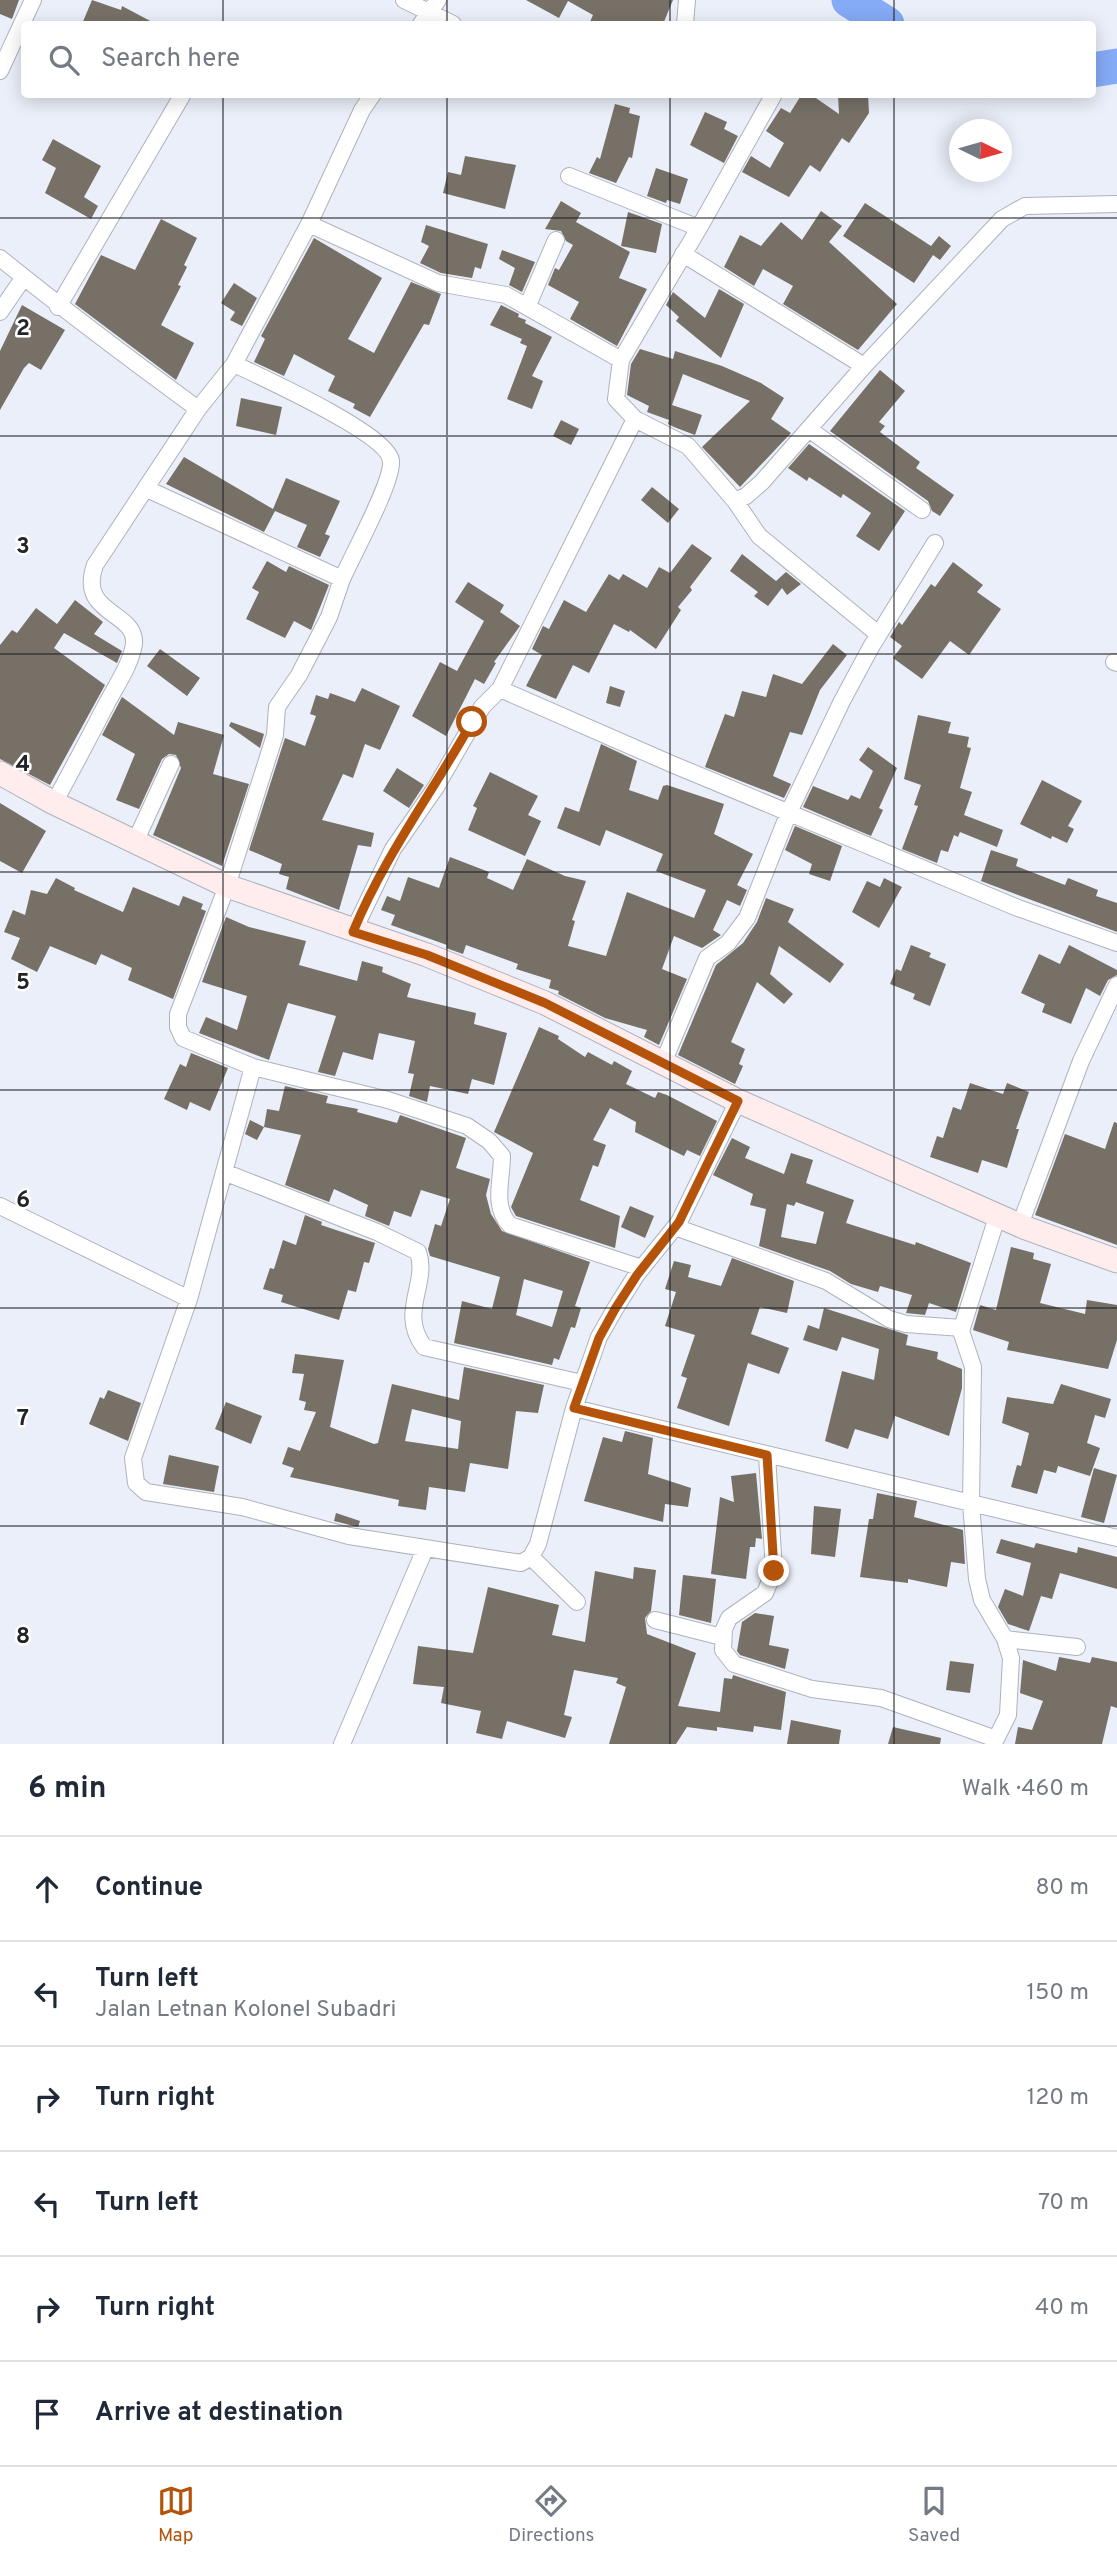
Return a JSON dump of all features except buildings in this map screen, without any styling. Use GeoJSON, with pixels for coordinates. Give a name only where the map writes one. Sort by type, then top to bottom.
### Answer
{"type":"FeatureCollection","features":[{"type":"Feature","properties":{"kind":"main road"},"geometry":{"type":"LineString","coordinates":[[0,773],[54,803],[227,886],[353,932],[427,955],[545,1003],[738,1101],[1020,1225],[1117,1261]]}},
{"type":"Feature","properties":{"kind":"street"},"geometry":{"type":"LineString","coordinates":[[23,21],[33,0]]}},
{"type":"Feature","properties":{"kind":"street"},"geometry":{"type":"LineString","coordinates":[[404,0],[425,19],[438,0]]}},
{"type":"Feature","properties":{"kind":"street"},"geometry":{"type":"LineString","coordinates":[[685,21],[687,0]]}},
{"type":"Feature","properties":{"kind":"street"},"geometry":{"type":"LineString","coordinates":[[2,64],[21,25]]}},
{"type":"Feature","properties":{"kind":"street"},"geometry":{"type":"LineString","coordinates":[[58,307],[181,98]]}},
{"type":"Feature","properties":{"kind":"street"},"geometry":{"type":"LineString","coordinates":[[54,803],[120,679],[134,645],[128,627],[101,606],[90,584],[95,565],[198,410],[234,364],[309,224],[362,110],[370,98]]}},
{"type":"Feature","properties":{"kind":"street"},"geometry":{"type":"LineString","coordinates":[[772,98],[621,360],[615,382],[616,399],[635,419],[688,446],[735,501],[759,536],[878,634]]}},
{"type":"Feature","properties":{"kind":"street"},"geometry":{"type":"LineString","coordinates":[[569,176],[699,228]]}},
{"type":"Feature","properties":{"kind":"street"},"geometry":{"type":"LineString","coordinates":[[735,501],[762,482],[864,366],[1002,219],[1025,206],[1117,204]]}},
{"type":"Feature","properties":{"kind":"street"},"geometry":{"type":"LineString","coordinates":[[309,224],[438,283],[506,295],[528,305],[621,360]]}},
{"type":"Feature","properties":{"kind":"street"},"geometry":{"type":"LineString","coordinates":[[528,305],[556,240]]}},
{"type":"Feature","properties":{"kind":"street"},"geometry":{"type":"LineString","coordinates":[[683,254],[864,366]]}},
{"type":"Feature","properties":{"kind":"street"},"geometry":{"type":"LineString","coordinates":[[0,258],[58,307],[198,410]]}},
{"type":"Feature","properties":{"kind":"street"},"geometry":{"type":"LineString","coordinates":[[0,312],[24,277]]}},
{"type":"Feature","properties":{"kind":"street"},"geometry":{"type":"LineString","coordinates":[[234,364],[321,407],[368,434],[386,449],[391,460],[387,482],[342,579],[318,639],[277,707],[275,735],[227,886],[177,1021],[183,1038],[253,1067],[388,1100],[467,1126],[489,1141],[502,1156],[500,1216],[509,1225],[642,1268]]}},
{"type":"Feature","properties":{"kind":"street"},"geometry":{"type":"LineString","coordinates":[[353,932],[393,849],[436,787],[482,706],[500,688],[635,419]]}},
{"type":"Feature","properties":{"kind":"street"},"geometry":{"type":"LineString","coordinates":[[810,430],[922,510]]}},
{"type":"Feature","properties":{"kind":"street"},"geometry":{"type":"LineString","coordinates":[[147,489],[342,579]]}},
{"type":"Feature","properties":{"kind":"street"},"geometry":{"type":"LineString","coordinates":[[663,1063],[707,958],[728,943],[747,918],[789,812],[842,701],[878,634],[935,543]]}},
{"type":"Feature","properties":{"kind":"street"},"geometry":{"type":"LineString","coordinates":[[500,688],[1018,908],[1117,943]]}},
{"type":"Feature","properties":{"kind":"street"},"geometry":{"type":"LineString","coordinates":[[135,842],[171,764]]}},
{"type":"Feature","properties":{"kind":"street"},"geometry":{"type":"LineString","coordinates":[[1020,1225],[1081,1061],[1117,985]]}},
{"type":"Feature","properties":{"kind":"street"},"geometry":{"type":"LineString","coordinates":[[253,1067],[189,1299],[133,1458],[136,1483],[146,1492],[170,1498],[242,1507],[349,1536],[521,1563],[531,1557],[538,1544],[574,1408],[599,1338],[642,1268],[675,1227],[738,1101]]}},
{"type":"Feature","properties":{"kind":"street"},"geometry":{"type":"LineString","coordinates":[[224,1172],[377,1232],[418,1252],[421,1262],[412,1306],[414,1331],[424,1347],[582,1383]]}},
{"type":"Feature","properties":{"kind":"street"},"geometry":{"type":"LineString","coordinates":[[0,1206],[189,1299]]}},
{"type":"Feature","properties":{"kind":"street"},"geometry":{"type":"LineString","coordinates":[[767,1455],[774,1571],[765,1593],[729,1618],[722,1637],[723,1650],[734,1664],[812,1689],[881,1698],[995,1741],[1008,1715],[1012,1693],[1011,1658],[1005,1639],[982,1600],[977,1579],[971,1503],[973,1367],[962,1328],[998,1214]]}},
{"type":"Feature","properties":{"kind":"street"},"geometry":{"type":"LineString","coordinates":[[675,1227],[826,1281],[889,1319],[906,1324],[962,1328]]}},
{"type":"Feature","properties":{"kind":"street"},"geometry":{"type":"LineString","coordinates":[[574,1408],[1117,1538]]}},
{"type":"Feature","properties":{"kind":"street"},"geometry":{"type":"LineString","coordinates":[[342,1744],[425,1549]]}},
{"type":"Feature","properties":{"kind":"street"},"geometry":{"type":"LineString","coordinates":[[531,1557],[577,1602]]}},
{"type":"Feature","properties":{"kind":"street"},"geometry":{"type":"LineString","coordinates":[[655,1620],[722,1637]]}},
{"type":"Feature","properties":{"kind":"street"},"geometry":{"type":"LineString","coordinates":[[1005,1639],[1077,1647]]}},
{"type":"Feature","properties":{"kind":"waterway"},"geometry":{"type":"LineString","coordinates":[[849,0],[882,21]]}},
{"type":"Feature","properties":{"kind":"waterway"},"geometry":{"type":"LineString","coordinates":[[1096,69],[1117,66]]}},
{"type":"Feature","properties":{"kind":"route"},"geometry":{"type":"LineString","coordinates":[[472,722],[436,787],[393,849],[370,891],[353,932],[427,955],[545,1003],[738,1101],[679,1222],[637,1275],[599,1338],[574,1408],[767,1455],[774,1571]]}}]}
